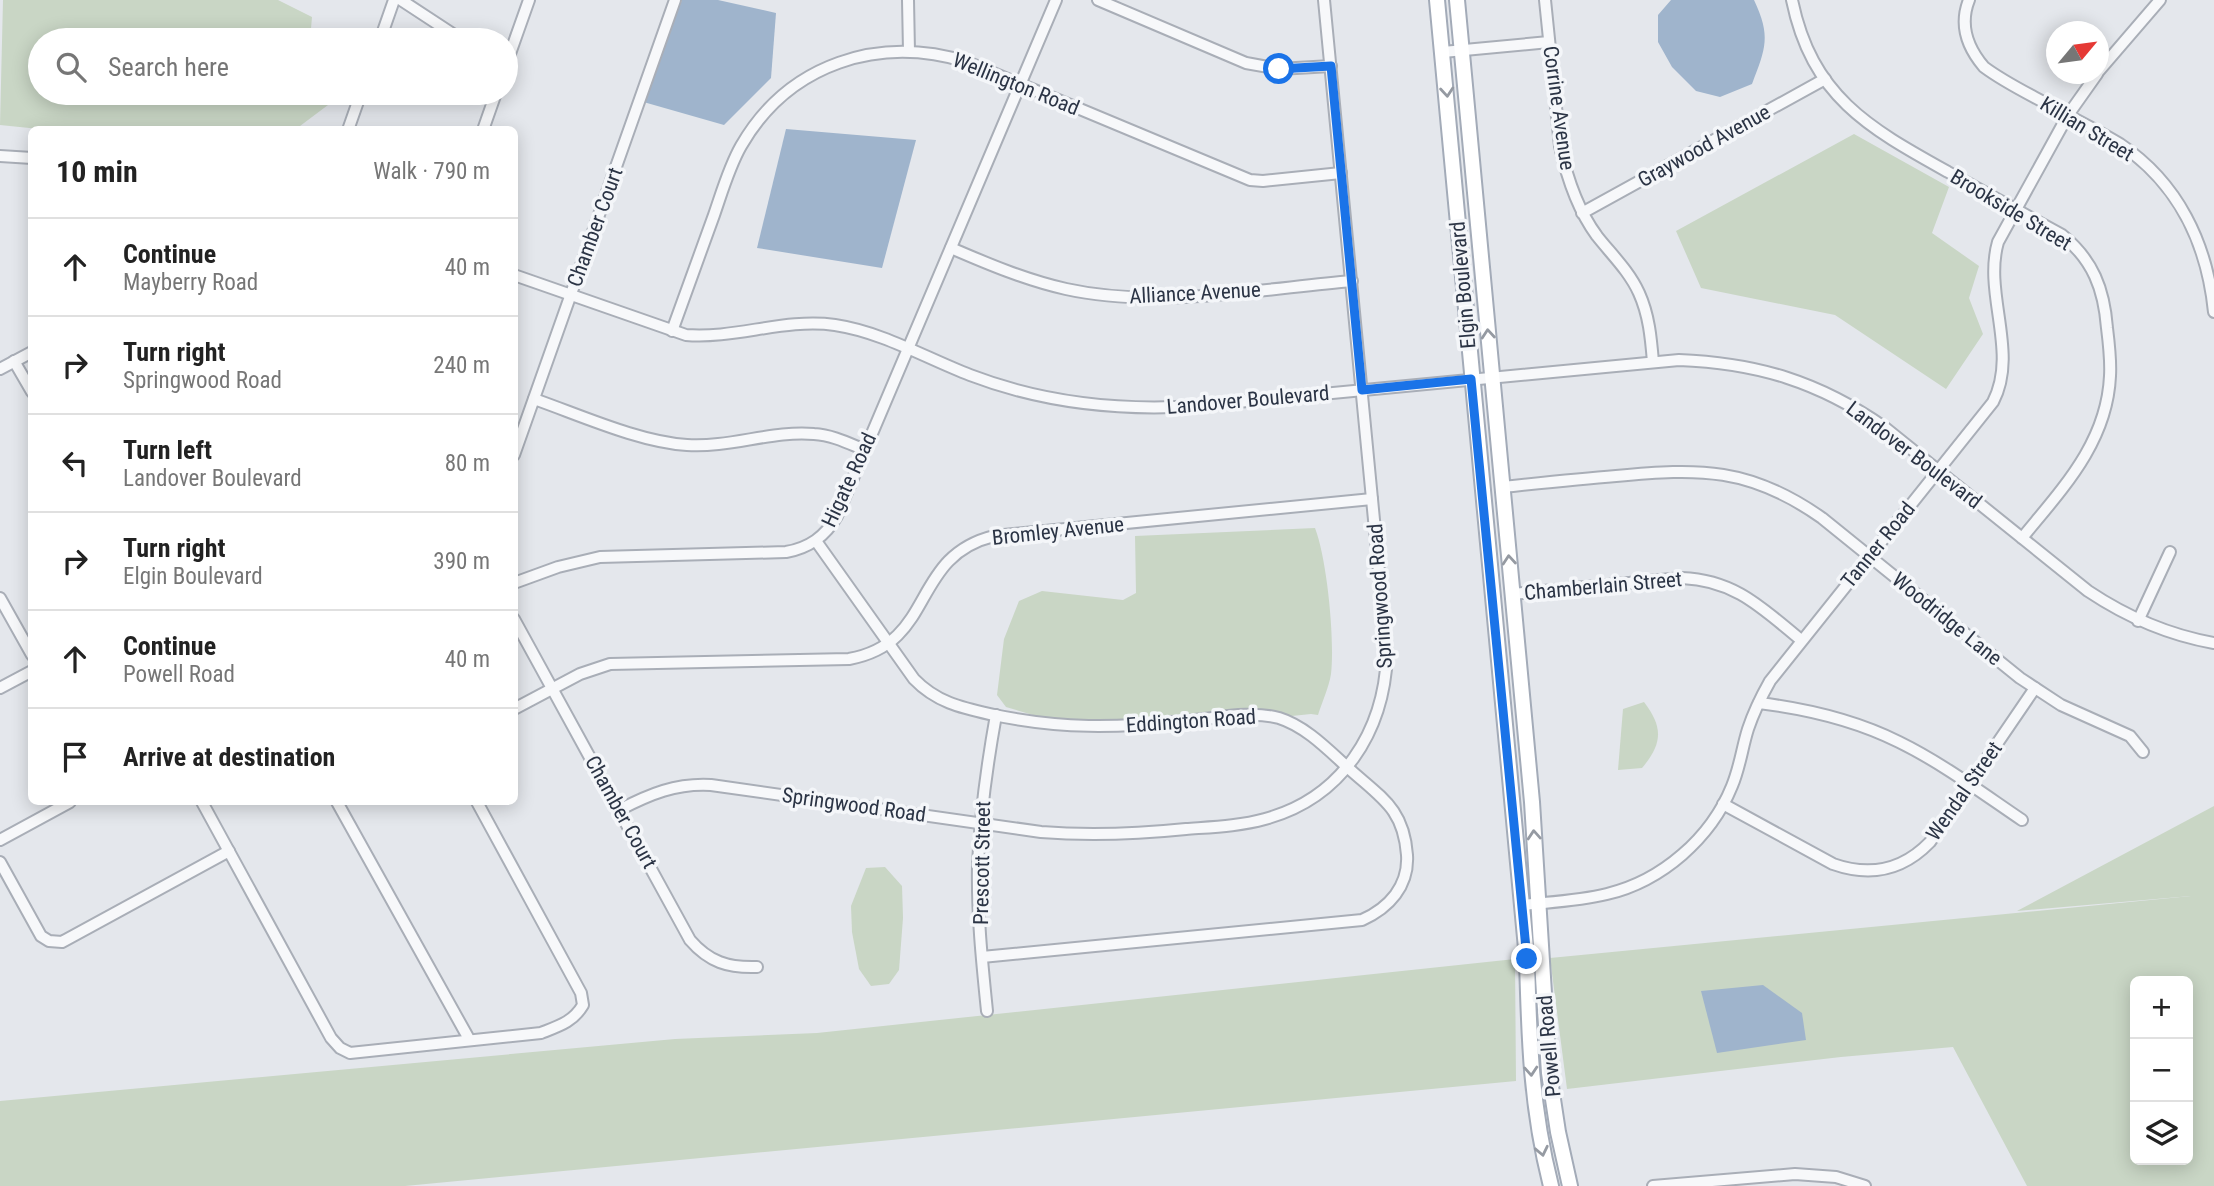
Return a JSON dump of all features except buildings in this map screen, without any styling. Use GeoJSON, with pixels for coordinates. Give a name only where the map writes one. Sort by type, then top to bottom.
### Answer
{"type":"FeatureCollection","features":[{"type":"Feature","properties":{"kind":"main road","name":"Elgin Boulevard"},"geometry":{"type":"LineString","coordinates":[[1437,0],[1522,905]]}},
{"type":"Feature","properties":{"kind":"main road","name":"Elgin Boulevard"},"geometry":{"type":"LineString","coordinates":[[1457,0],[1539,904]]}},
{"type":"Feature","properties":{"kind":"main road","name":"Powell Road"},"geometry":{"type":"LineString","coordinates":[[1539,904],[1549,1073],[1570,1186]]}},
{"type":"Feature","properties":{"kind":"main road","name":"Powell Road"},"geometry":{"type":"LineString","coordinates":[[1522,905],[1533,1092],[1551,1186]]}},
{"type":"Feature","properties":{"kind":"street"},"geometry":{"type":"LineString","coordinates":[[384,28],[394,0]]}},
{"type":"Feature","properties":{"kind":"street"},"geometry":{"type":"LineString","coordinates":[[401,0],[444,28]]}},
{"type":"Feature","properties":{"kind":"street"},"geometry":{"type":"LineString","coordinates":[[518,31],[529,0]]}},
{"type":"Feature","properties":{"kind":"street","name":"Chamber Court"},"geometry":{"type":"LineString","coordinates":[[518,444],[675,0]]}},
{"type":"Feature","properties":{"kind":"street"},"geometry":{"type":"LineString","coordinates":[[908,0],[909,51]]}},
{"type":"Feature","properties":{"kind":"street"},"geometry":{"type":"LineString","coordinates":[[951,248],[1056,0]]}},
{"type":"Feature","properties":{"kind":"street"},"geometry":{"type":"LineString","coordinates":[[1098,0],[1254,65],[1279,69],[1331,66]]}},
{"type":"Feature","properties":{"kind":"street","name":"Springwood Road"},"geometry":{"type":"LineString","coordinates":[[619,810],[660,790],[703,784],[1041,832],[1111,835],[1247,823],[1286,812],[1323,790],[1347,767],[1370,732],[1383,696],[1387,655],[1325,0]]}},
{"type":"Feature","properties":{"kind":"street","name":"Corrine Avenue"},"geometry":{"type":"LineString","coordinates":[[1545,0],[1560,146],[1571,189],[1595,234],[1623,266],[1640,295],[1650,330],[1653,362]]}},
{"type":"Feature","properties":{"kind":"street","name":"Brookside Street"},"geometry":{"type":"LineString","coordinates":[[1793,0],[1809,52],[1825,79],[1851,111],[1885,137],[2062,235],[2085,257],[2093,269],[2104,297],[2110,360],[2104,415],[2088,453],[2022,538]]}},
{"type":"Feature","properties":{"kind":"street","name":"Killian Street"},"geometry":{"type":"LineString","coordinates":[[1969,0],[1965,26],[1975,57],[1993,74],[2118,143],[2150,169],[2175,198],[2202,249],[2214,312]]}},
{"type":"Feature","properties":{"kind":"street","name":"Tanner Road"},"geometry":{"type":"LineString","coordinates":[[2109,60],[2160,0]]}},
{"type":"Feature","properties":{"kind":"street"},"geometry":{"type":"LineString","coordinates":[[1443,52],[1549,42]]}},
{"type":"Feature","properties":{"kind":"street","name":"Wellington Road"},"geometry":{"type":"LineString","coordinates":[[672,331],[740,146],[767,110],[798,83],[835,64],[876,53],[909,51],[947,56],[1240,177],[1263,181],[1341,173]]}},
{"type":"Feature","properties":{"kind":"street","name":"Graywood Avenue"},"geometry":{"type":"LineString","coordinates":[[1582,213],[1825,79]]}},
{"type":"Feature","properties":{"kind":"street","name":"Tanner Road"},"geometry":{"type":"LineString","coordinates":[[1522,905],[1610,894],[1648,878],[1673,862],[1697,841],[1723,804],[1735,777],[1748,729],[1770,681],[1993,402],[2001,383],[2003,362],[1993,265],[1998,242],[2067,115],[2090,84]]}},
{"type":"Feature","properties":{"kind":"street"},"geometry":{"type":"LineString","coordinates":[[349,126],[357,105]]}},
{"type":"Feature","properties":{"kind":"street"},"geometry":{"type":"LineString","coordinates":[[484,126],[492,105]]}},
{"type":"Feature","properties":{"kind":"street"},"geometry":{"type":"LineString","coordinates":[[0,156],[28,158]]}},
{"type":"Feature","properties":{"kind":"street","name":"Alliance Avenue"},"geometry":{"type":"LineString","coordinates":[[951,248],[1041,283],[1094,295],[1122,298],[1183,297],[1352,281]]}},
{"type":"Feature","properties":{"kind":"street","name":"Higate Road"},"geometry":{"type":"LineString","coordinates":[[518,581],[558,566],[600,556],[786,552],[816,541],[825,534],[837,516],[951,248]]}},
{"type":"Feature","properties":{"kind":"street","name":"Landover Boulevard"},"geometry":{"type":"LineString","coordinates":[[518,276],[672,331],[701,336],[788,324],[822,324],[855,329],[1002,386],[1058,400],[1101,406],[1164,408],[1679,360],[1734,364],[1773,372],[1812,386],[1859,410],[2088,591],[2138,621],[2185,637],[2214,643]]}},
{"type":"Feature","properties":{"kind":"street"},"geometry":{"type":"LineString","coordinates":[[0,369],[28,354]]}},
{"type":"Feature","properties":{"kind":"street"},"geometry":{"type":"LineString","coordinates":[[14,361],[28,385]]}},
{"type":"Feature","properties":{"kind":"street"},"geometry":{"type":"LineString","coordinates":[[534,399],[666,443],[708,446],[813,433],[865,450]]}},
{"type":"Feature","properties":{"kind":"street","name":"Woodridge Lane"},"geometry":{"type":"LineString","coordinates":[[1503,487],[1675,470],[1720,473],[1744,478],[1787,495],[1822,517],[2035,688],[2090,719],[2130,736],[2143,752]]}},
{"type":"Feature","properties":{"kind":"street","name":"Bromley Avenue"},"geometry":{"type":"LineString","coordinates":[[518,707],[580,674],[610,664],[849,659],[874,653],[889,644],[907,627],[946,562],[966,545],[980,539],[1008,534],[1373,499]]}},
{"type":"Feature","properties":{"kind":"street","name":"Eddington Road"},"geometry":{"type":"LineString","coordinates":[[816,541],[914,679],[935,697],[949,704],[1032,722],[1093,728],[1268,716],[1304,730],[1388,802],[1404,833],[1407,857],[1404,880],[1392,900],[1374,915],[1351,922],[982,957]]}},
{"type":"Feature","properties":{"kind":"street"},"geometry":{"type":"LineString","coordinates":[[2138,621],[2170,552]]}},
{"type":"Feature","properties":{"kind":"street","name":"Chamberlain Street"},"geometry":{"type":"LineString","coordinates":[[1512,594],[1682,578],[1712,581],[1741,593],[1801,640]]}},
{"type":"Feature","properties":{"kind":"street"},"geometry":{"type":"LineString","coordinates":[[0,598],[28,647]]}},
{"type":"Feature","properties":{"kind":"street","name":"Chamber Court"},"geometry":{"type":"LineString","coordinates":[[518,626],[690,940],[708,957],[729,966],[757,967]]}},
{"type":"Feature","properties":{"kind":"street"},"geometry":{"type":"LineString","coordinates":[[0,688],[28,673]]}},
{"type":"Feature","properties":{"kind":"street","name":"Wendal Street"},"geometry":{"type":"LineString","coordinates":[[1723,804],[1832,864],[1847,869],[1875,871],[1899,865],[1921,851],[1935,835],[2035,688]]}},
{"type":"Feature","properties":{"kind":"street"},"geometry":{"type":"LineString","coordinates":[[1759,703],[1818,713],[1875,731],[1926,756],[2022,820]]}},
{"type":"Feature","properties":{"kind":"street","name":"Prescott Street"},"geometry":{"type":"LineString","coordinates":[[987,1011],[978,904],[980,824],[996,715]]}},
{"type":"Feature","properties":{"kind":"street"},"geometry":{"type":"LineString","coordinates":[[0,840],[64,805]]}},
{"type":"Feature","properties":{"kind":"street"},"geometry":{"type":"LineString","coordinates":[[204,805],[331,1038],[340,1048],[350,1053],[541,1032],[577,1016],[583,1005],[581,993],[479,805]]}},
{"type":"Feature","properties":{"kind":"street"},"geometry":{"type":"LineString","coordinates":[[339,805],[469,1039]]}},
{"type":"Feature","properties":{"kind":"street"},"geometry":{"type":"LineString","coordinates":[[0,862],[41,936],[50,941],[62,942],[229,851]]}},
{"type":"Feature","properties":{"kind":"street"},"geometry":{"type":"LineString","coordinates":[[1653,1186],[1816,1175],[1836,1177],[1865,1186]]}},
{"type":"Feature","properties":{"kind":"green space"},"geometry":{"type":"Polygon","coordinates":[[[3,0],[278,0],[312,17],[311,28],[28,28],[28,105],[328,105],[300,126],[28,128],[0,125],[3,0]]]}},
{"type":"Feature","properties":{"kind":"green space"},"geometry":{"type":"Polygon","coordinates":[[[1854,134],[1949,187],[1932,233],[1979,266],[1969,298],[1983,334],[1946,389],[1835,315],[1701,288],[1676,231],[1854,134]]]}},
{"type":"Feature","properties":{"kind":"green space"},"geometry":{"type":"Polygon","coordinates":[[[1315,528],[1326,579],[1332,641],[1331,674],[1318,715],[1242,721],[1124,724],[1053,721],[1006,707],[997,695],[1004,639],[1019,601],[1042,591],[1123,600],[1136,593],[1135,536],[1315,528]]]}},
{"type":"Feature","properties":{"kind":"green space"},"geometry":{"type":"Polygon","coordinates":[[[1644,702],[1657,727],[1654,751],[1642,768],[1618,770],[1623,709],[1644,702]]]}},
{"type":"Feature","properties":{"kind":"green space"},"geometry":{"type":"Polygon","coordinates":[[[2214,806],[2214,1186],[2027,1186],[1953,1047],[1841,1057],[1567,1089],[1550,958],[2191,896],[2017,911],[2214,806]]]}},
{"type":"Feature","properties":{"kind":"green space"},"geometry":{"type":"Polygon","coordinates":[[[885,867],[902,886],[903,918],[899,970],[889,984],[871,986],[859,969],[852,932],[851,906],[866,868],[885,867]]]}},
{"type":"Feature","properties":{"kind":"green space"},"geometry":{"type":"Polygon","coordinates":[[[1515,959],[1516,1081],[405,1186],[0,1186],[0,1101],[675,1039],[817,1033],[1515,959]]]}},
{"type":"Feature","properties":{"kind":"water"},"geometry":{"type":"Polygon","coordinates":[[[682,0],[718,0],[776,13],[771,78],[724,125],[640,101],[682,0]]]}},
{"type":"Feature","properties":{"kind":"water"},"geometry":{"type":"Polygon","coordinates":[[[1671,0],[1754,0],[1763,23],[1765,42],[1752,84],[1720,97],[1696,91],[1672,67],[1658,42],[1658,15],[1671,0]]]}},
{"type":"Feature","properties":{"kind":"water"},"geometry":{"type":"Polygon","coordinates":[[[786,129],[916,140],[882,268],[757,248],[786,129]]]}},
{"type":"Feature","properties":{"kind":"water"},"geometry":{"type":"Polygon","coordinates":[[[1763,985],[1802,1013],[1806,1040],[1717,1053],[1701,991],[1763,985]]]}},
{"type":"Feature","properties":{"kind":"route"},"geometry":{"type":"LineString","coordinates":[[1279,69],[1331,66],[1362,390],[1471,379],[1527,959]]}}]}
